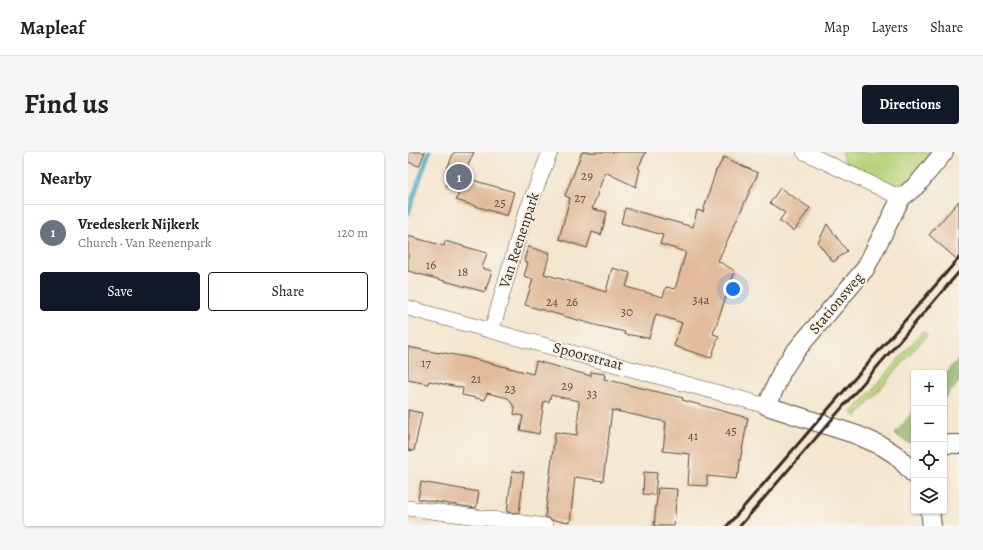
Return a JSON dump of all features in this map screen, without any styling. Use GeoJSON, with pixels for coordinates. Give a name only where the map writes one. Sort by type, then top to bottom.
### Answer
{"type":"FeatureCollection","features":[{"type":"Feature","properties":{"kind":"street","name":"Van Reenenpark"},"geometry":{"type":"LineString","coordinates":[[492,330],[523,221],[550,152]]}},
{"type":"Feature","properties":{"kind":"street"},"geometry":{"type":"LineString","coordinates":[[804,152],[826,157],[901,198],[916,185],[944,152]]}},
{"type":"Feature","properties":{"kind":"street","name":"Stationsweg"},"geometry":{"type":"LineString","coordinates":[[767,406],[782,371],[793,354],[865,269],[901,198]]}},
{"type":"Feature","properties":{"kind":"street","name":"Spoorstraat"},"geometry":{"type":"LineString","coordinates":[[408,308],[767,406]]}},
{"type":"Feature","properties":{"kind":"street"},"geometry":{"type":"LineString","coordinates":[[767,406],[857,435],[882,446],[911,466]]}},
{"type":"Feature","properties":{"kind":"street"},"geometry":{"type":"LineString","coordinates":[[947,444],[959,444]]}},
{"type":"Feature","properties":{"kind":"street"},"geometry":{"type":"LineString","coordinates":[[408,508],[546,526]]}},
{"type":"Feature","properties":{"kind":"street"},"geometry":{"type":"LineString","coordinates":[[930,514],[932,526]]}},
{"type":"Feature","properties":{"kind":"green space"},"geometry":{"type":"Polygon","coordinates":[[[841,152],[931,152],[926,161],[910,179],[901,184],[891,184],[845,162],[841,152]]]}},
{"type":"Feature","properties":{"kind":"green space"},"geometry":{"type":"Polygon","coordinates":[[[923,331],[927,335],[856,417],[852,413],[923,331]]]}},
{"type":"Feature","properties":{"kind":"green space"},"geometry":{"type":"Polygon","coordinates":[[[959,358],[959,382],[947,396],[947,372],[959,358]]]}},
{"type":"Feature","properties":{"kind":"green space"},"geometry":{"type":"Polygon","coordinates":[[[911,414],[911,443],[895,434],[911,414]]]}},
{"type":"Feature","properties":{"kind":"building"},"geometry":{"type":"Polygon","coordinates":[[[408,152],[425,152],[419,166],[408,162],[408,152]]]}},
{"type":"Feature","properties":{"kind":"building"},"geometry":{"type":"Polygon","coordinates":[[[454,152],[474,152],[464,175],[473,178],[472,180],[514,192],[507,216],[456,200],[460,190],[446,185],[451,173],[446,171],[454,152]]]}},
{"type":"Feature","properties":{"kind":"building"},"geometry":{"type":"Polygon","coordinates":[[[582,152],[646,152],[638,168],[640,169],[636,187],[605,172],[592,209],[607,212],[601,235],[592,232],[587,248],[559,239],[570,198],[565,196],[582,152]]]}},
{"type":"Feature","properties":{"kind":"building"},"geometry":{"type":"Polygon","coordinates":[[[724,157],[758,173],[718,261],[735,271],[713,334],[719,336],[711,358],[674,346],[682,323],[656,314],[649,338],[624,334],[625,332],[525,305],[533,279],[524,276],[528,263],[524,261],[528,247],[550,253],[544,274],[606,292],[612,268],[630,273],[626,287],[663,297],[666,287],[675,289],[686,252],[660,244],[663,235],[621,223],[625,208],[693,227],[697,210],[703,212],[716,170],[724,157]]]}},
{"type":"Feature","properties":{"kind":"building"},"geometry":{"type":"Polygon","coordinates":[[[780,188],[810,208],[794,231],[779,221],[785,213],[770,203],[780,188]]]}},
{"type":"Feature","properties":{"kind":"building"},"geometry":{"type":"Polygon","coordinates":[[[959,201],[959,261],[929,235],[959,201]]]}},
{"type":"Feature","properties":{"kind":"building"},"geometry":{"type":"Polygon","coordinates":[[[827,224],[847,251],[833,262],[818,243],[827,224]]]}},
{"type":"Feature","properties":{"kind":"building"},"geometry":{"type":"Polygon","coordinates":[[[408,236],[444,246],[445,241],[487,253],[482,268],[492,271],[485,292],[408,271],[408,236]]]}},
{"type":"Feature","properties":{"kind":"building"},"geometry":{"type":"Polygon","coordinates":[[[408,347],[470,358],[533,374],[536,361],[591,376],[591,372],[605,374],[604,379],[683,398],[682,400],[748,418],[740,460],[739,474],[737,474],[736,479],[707,476],[707,486],[688,485],[690,454],[663,451],[666,422],[612,410],[603,481],[575,477],[570,522],[552,520],[545,517],[555,432],[577,435],[579,401],[551,395],[549,402],[544,401],[539,434],[520,430],[523,416],[514,414],[515,408],[508,398],[487,393],[485,400],[462,395],[463,388],[429,381],[428,384],[408,380],[408,347]]]}},
{"type":"Feature","properties":{"kind":"building"},"geometry":{"type":"Polygon","coordinates":[[[408,410],[422,413],[414,451],[408,450],[408,410]]]}},
{"type":"Feature","properties":{"kind":"building"},"geometry":{"type":"Polygon","coordinates":[[[512,471],[524,472],[519,513],[507,512],[512,471]]]}},
{"type":"Feature","properties":{"kind":"building"},"geometry":{"type":"Polygon","coordinates":[[[644,472],[657,473],[655,495],[643,494],[644,472]]]}},
{"type":"Feature","properties":{"kind":"building"},"geometry":{"type":"Polygon","coordinates":[[[421,482],[479,492],[476,508],[418,499],[421,482]]]}},
{"type":"Feature","properties":{"kind":"building"},"geometry":{"type":"Polygon","coordinates":[[[658,488],[677,489],[674,526],[654,526],[658,488]]]}},
{"type":"Feature","properties":{"kind":"waterway"},"geometry":{"type":"LineString","coordinates":[[408,213],[429,152]]}},
{"type":"Feature","properties":{"kind":"railway"},"geometry":{"type":"LineString","coordinates":[[727,526],[959,258]]}},
{"type":"Feature","properties":{"kind":"railway"},"geometry":{"type":"LineString","coordinates":[[740,526],[959,272]]}},
{"type":"Feature","properties":{"kind":"place","name":"Vredeskerk Nijkerk"},"geometry":{"type":"Point","coordinates":[459,177]}}]}
